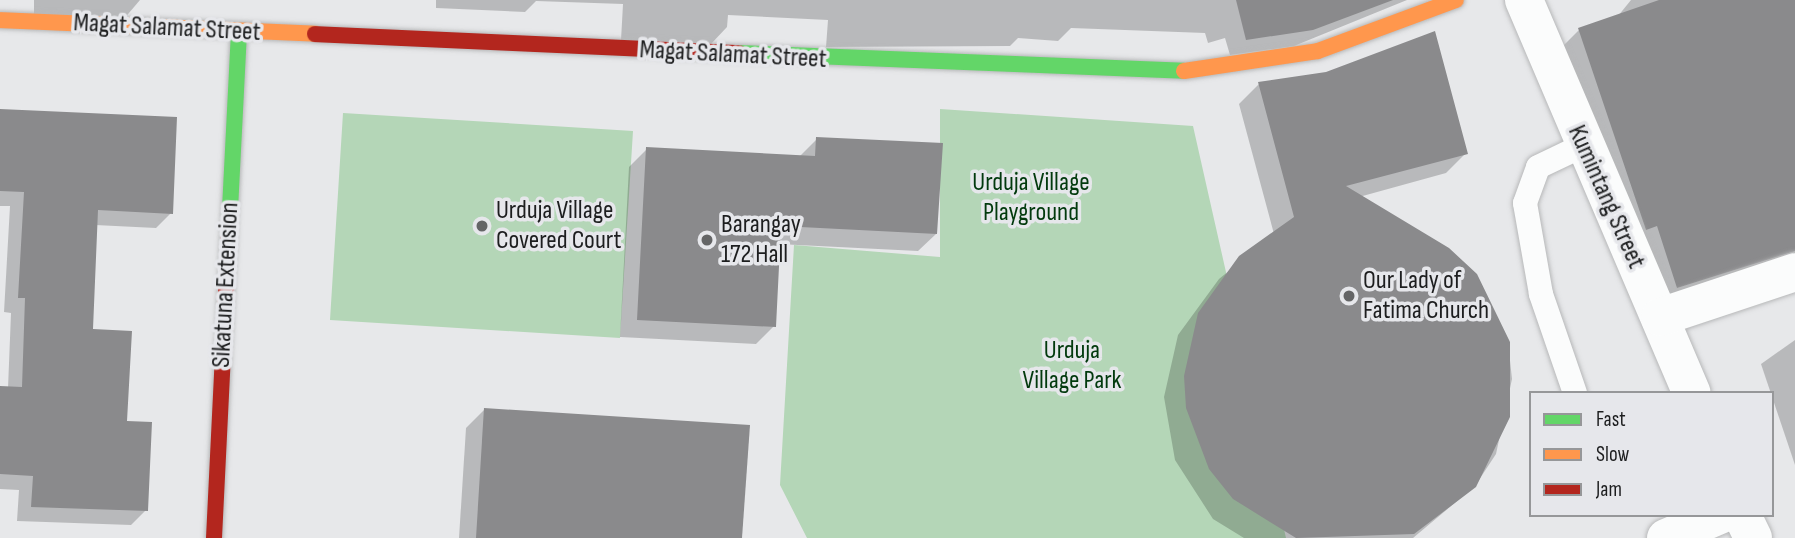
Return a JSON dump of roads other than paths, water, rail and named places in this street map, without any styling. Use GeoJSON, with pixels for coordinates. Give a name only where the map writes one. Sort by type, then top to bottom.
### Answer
{"type":"FeatureCollection","features":[{"type":"Feature","properties":{"kind":"street","name":"Magat Salamat Street"},"geometry":{"type":"LineString","coordinates":[[0,20],[1173,72],[1318,51],[1456,0]]}},
{"type":"Feature","properties":{"kind":"street","name":"Kumintang Street"},"geometry":{"type":"LineString","coordinates":[[1524,0],[1582,146],[1691,391]]}},
{"type":"Feature","properties":{"kind":"street","name":"Sikatuna Extension"},"geometry":{"type":"LineString","coordinates":[[214,538],[239,32]]}},
{"type":"Feature","properties":{"kind":"street"},"geometry":{"type":"LineString","coordinates":[[1660,317],[1795,272]]}},
{"type":"Feature","properties":{"kind":"street"},"geometry":{"type":"LineString","coordinates":[[1666,538],[1715,517]]}},
{"type":"Feature","properties":{"kind":"street"},"geometry":{"type":"LineString","coordinates":[[1719,517],[1753,538]]}},
{"type":"Feature","properties":{"kind":"lane"},"geometry":{"type":"LineString","coordinates":[[1574,391],[1541,294],[1525,203],[1538,167],[1582,146]]}},
{"type":"Feature","properties":{"kind":"place","name":"Urduja Village Covered Court"},"geometry":{"type":"Point","coordinates":[482,226]}},
{"type":"Feature","properties":{"kind":"place","name":"Barangay 172 Hall"},"geometry":{"type":"Point","coordinates":[707,240]}},
{"type":"Feature","properties":{"kind":"place","name":"Our Lady of Fatima Church"},"geometry":{"type":"Point","coordinates":[1349,296]}},
{"type":"Feature","properties":{"kind":"park label","name":"Urduja Village Playground"},"geometry":{"type":"Point","coordinates":[1031,198]}},
{"type":"Feature","properties":{"kind":"park label","name":"Urduja Village Park"},"geometry":{"type":"Point","coordinates":[1072,366]}}]}
